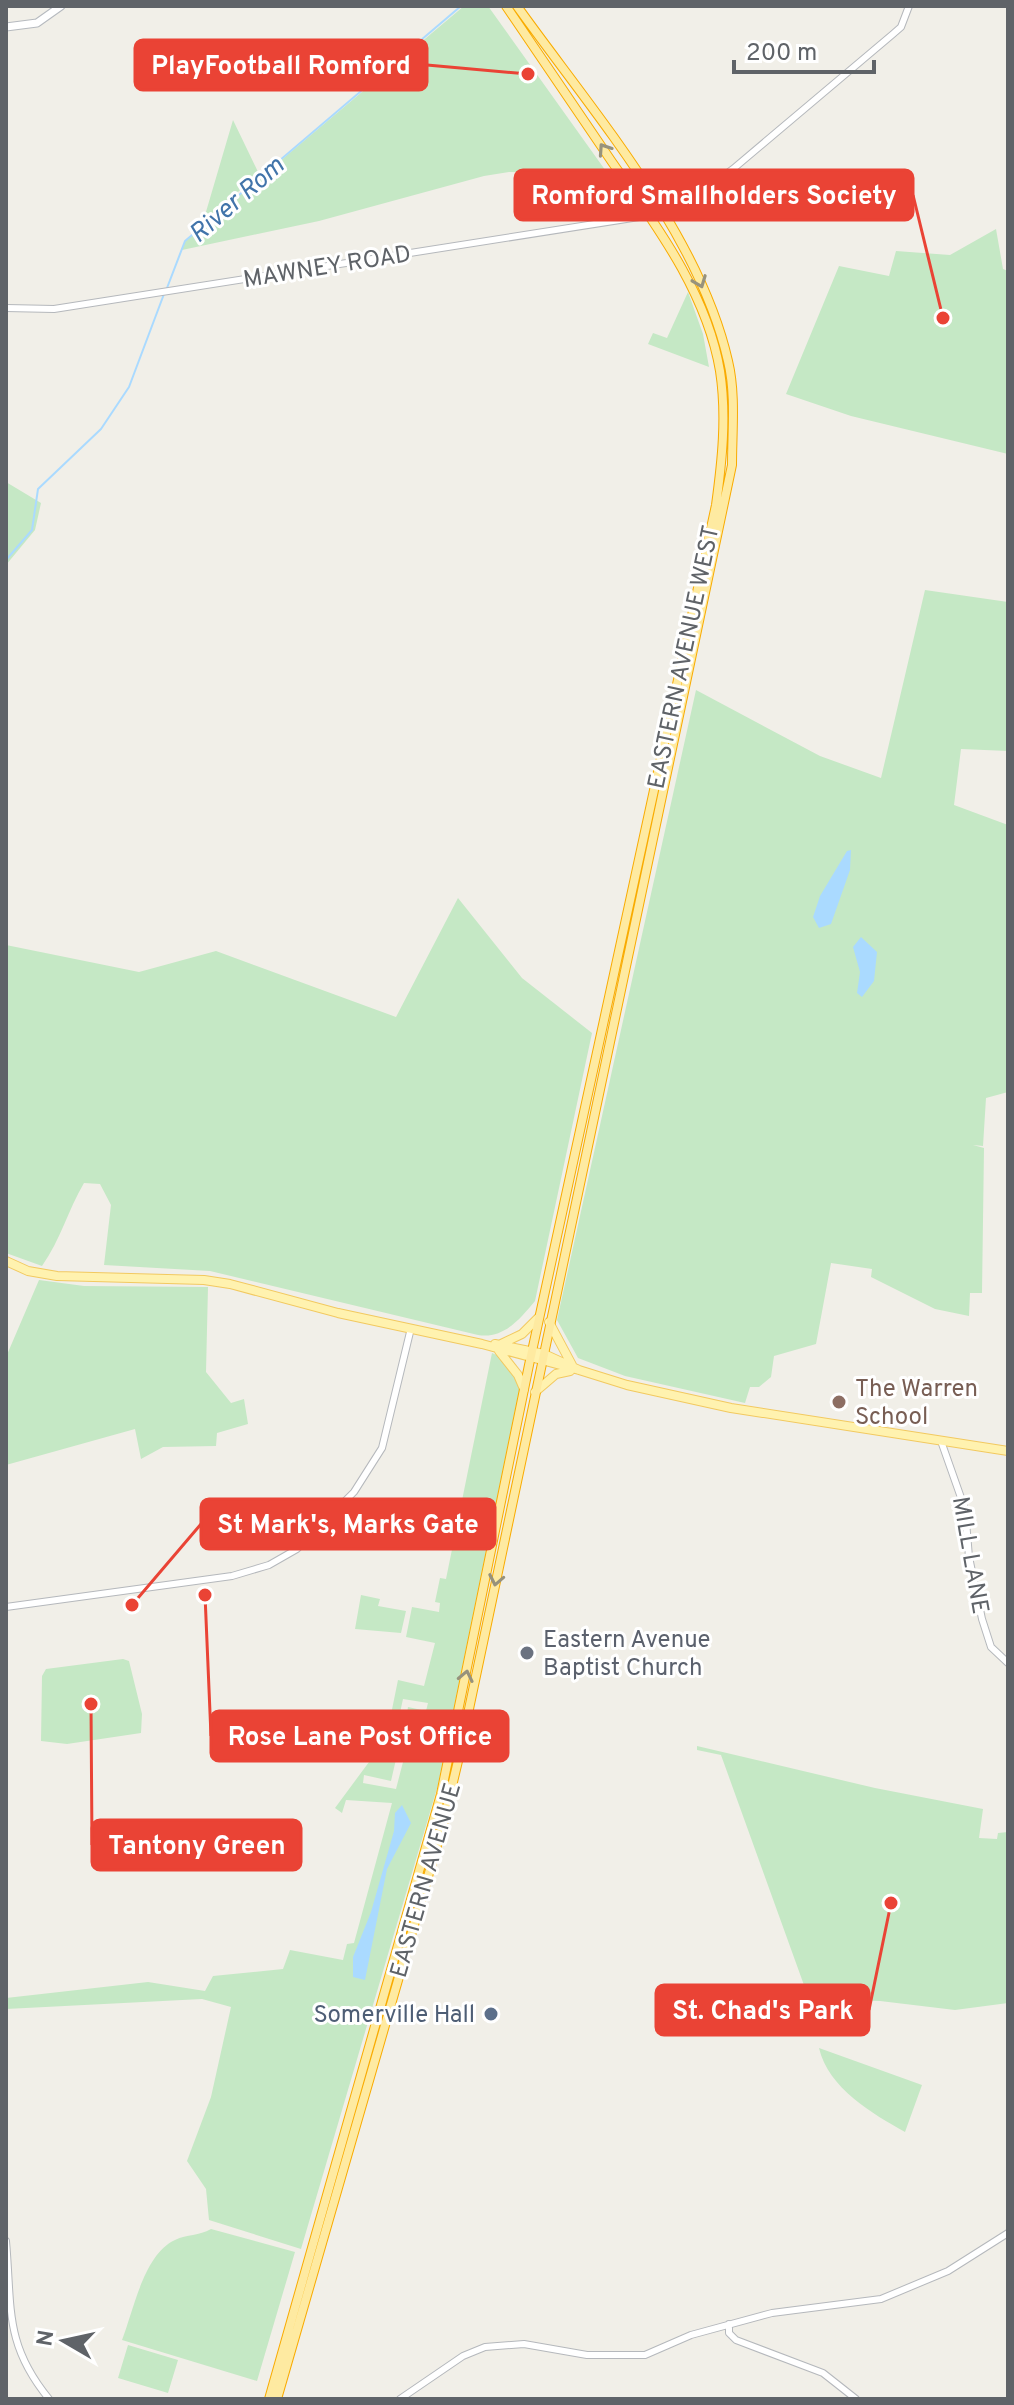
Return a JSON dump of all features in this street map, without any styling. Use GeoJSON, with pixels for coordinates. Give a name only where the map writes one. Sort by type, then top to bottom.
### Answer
{"type":"FeatureCollection","features":[{"type":"Feature","properties":{"kind":"highway","name":"EASTERN AVENUE WEST"},"geometry":{"type":"LineString","coordinates":[[506,6],[648,213],[685,275],[712,338],[724,404],[722,466],[716,505],[542,1308],[536,1355]]}},
{"type":"Feature","properties":{"kind":"highway","name":"EASTERN AVENUE WEST"},"geometry":{"type":"LineString","coordinates":[[517,6],[664,213],[694,266],[729,363],[732,465],[565,1246],[549,1317],[536,1355]]}},
{"type":"Feature","properties":{"kind":"highway"},"geometry":{"type":"LineString","coordinates":[[627,160],[628,169],[651,206],[648,213]]}},
{"type":"Feature","properties":{"kind":"highway"},"geometry":{"type":"LineString","coordinates":[[497,1520],[507,1496],[536,1355],[565,1246]]}},
{"type":"Feature","properties":{"kind":"highway","name":"EASTERN AVENUE"},"geometry":{"type":"LineString","coordinates":[[269,2399],[441,1794],[523,1394],[536,1355]]}},
{"type":"Feature","properties":{"kind":"highway","name":"EASTERN AVENUE"},"geometry":{"type":"LineString","coordinates":[[277,2399],[442,1828],[532,1400],[536,1355]]}},
{"type":"Feature","properties":{"kind":"main road"},"geometry":{"type":"LineString","coordinates":[[6,27],[37,23],[61,6]]}},
{"type":"Feature","properties":{"kind":"main road"},"geometry":{"type":"LineString","coordinates":[[6,1261],[28,1271],[57,1276],[217,1282],[536,1355],[627,1385],[731,1408],[1008,1451]]}},
{"type":"Feature","properties":{"kind":"main road"},"geometry":{"type":"LineString","coordinates":[[496,1346],[526,1331],[542,1308]]}},
{"type":"Feature","properties":{"kind":"main road"},"geometry":{"type":"LineString","coordinates":[[549,1317],[554,1335],[574,1369]]}},
{"type":"Feature","properties":{"kind":"main road"},"geometry":{"type":"LineString","coordinates":[[496,1346],[518,1375],[523,1394]]}},
{"type":"Feature","properties":{"kind":"main road"},"geometry":{"type":"LineString","coordinates":[[532,1400],[540,1387],[552,1377],[574,1369]]}},
{"type":"Feature","properties":{"kind":"street"},"geometry":{"type":"LineString","coordinates":[[664,213],[686,207],[883,43],[901,27],[909,6]]}},
{"type":"Feature","properties":{"kind":"street","name":"MAWNEY ROAD"},"geometry":{"type":"LineString","coordinates":[[6,308],[54,309],[648,213],[664,213]]}},
{"type":"Feature","properties":{"kind":"street"},"geometry":{"type":"LineString","coordinates":[[6,1607],[232,1576],[269,1565],[297,1549],[354,1492],[382,1448],[411,1328]]}},
{"type":"Feature","properties":{"kind":"street","name":"MILL LANE"},"geometry":{"type":"LineString","coordinates":[[941,1441],[965,1509],[969,1557],[982,1619],[991,1647],[1008,1663]]}},
{"type":"Feature","properties":{"kind":"street"},"geometry":{"type":"LineString","coordinates":[[400,2399],[463,2356],[485,2347],[524,2344],[587,2355],[645,2355],[691,2335],[729,2324],[804,2307],[881,2299],[948,2271],[1008,2233]]}},
{"type":"Feature","properties":{"kind":"street"},"geometry":{"type":"LineString","coordinates":[[6,2241],[16,2345],[24,2365],[49,2399]]}},
{"type":"Feature","properties":{"kind":"street"},"geometry":{"type":"LineString","coordinates":[[729,2324],[729,2333],[736,2340],[823,2373],[856,2399]]}},
{"type":"Feature","properties":{"kind":"green space"},"geometry":{"type":"Polygon","coordinates":[[[464,6],[488,6],[608,174],[509,172],[484,176],[319,221],[182,250],[185,241],[464,6]]]}},
{"type":"Feature","properties":{"kind":"green space"},"geometry":{"type":"Polygon","coordinates":[[[233,120],[259,174],[203,222],[233,120]]]}},
{"type":"Feature","properties":{"kind":"green space"},"geometry":{"type":"Polygon","coordinates":[[[996,229],[1003,269],[1008,271],[1008,454],[851,416],[786,394],[839,266],[889,276],[896,251],[950,255],[996,229]]]}},
{"type":"Feature","properties":{"kind":"green space"},"geometry":{"type":"Polygon","coordinates":[[[688,292],[703,334],[709,367],[648,344],[653,333],[667,338],[688,292]]]}},
{"type":"Feature","properties":{"kind":"green space"},"geometry":{"type":"Polygon","coordinates":[[[6,482],[41,503],[35,530],[6,565],[6,482]]]}},
{"type":"Feature","properties":{"kind":"green space"},"geometry":{"type":"Polygon","coordinates":[[[925,590],[1008,602],[1008,751],[961,749],[954,805],[1008,825],[1008,1092],[986,1098],[983,1146],[973,1145],[984,1148],[982,1293],[970,1293],[969,1316],[935,1309],[871,1277],[872,1269],[831,1263],[816,1344],[774,1356],[771,1377],[759,1387],[750,1387],[745,1403],[625,1376],[578,1358],[557,1320],[696,690],[820,756],[881,778],[925,590]]]}},
{"type":"Feature","properties":{"kind":"green space"},"geometry":{"type":"Polygon","coordinates":[[[458,898],[522,978],[592,1033],[535,1301],[511,1326],[496,1334],[478,1335],[210,1271],[104,1265],[111,1205],[100,1184],[84,1183],[42,1266],[6,1253],[6,945],[139,972],[216,951],[396,1017],[458,898]]]}},
{"type":"Feature","properties":{"kind":"green space"},"geometry":{"type":"Polygon","coordinates":[[[39,1280],[84,1286],[208,1287],[206,1372],[231,1403],[244,1399],[248,1424],[217,1433],[216,1446],[163,1447],[141,1459],[135,1429],[6,1465],[6,1357],[39,1280]]]}},
{"type":"Feature","properties":{"kind":"green space"},"geometry":{"type":"Polygon","coordinates":[[[492,1353],[503,1358],[520,1386],[438,1785],[301,2249],[209,2220],[206,2189],[187,2161],[211,2097],[231,2007],[202,1999],[6,2009],[6,1998],[148,1982],[205,1991],[213,1976],[283,1969],[290,1950],[343,1960],[347,1944],[354,1943],[392,1803],[346,1800],[342,1813],[335,1808],[386,1739],[398,1680],[424,1686],[435,1643],[406,1637],[412,1607],[439,1612],[440,1603],[435,1602],[440,1578],[446,1579],[492,1353]],[[403,1699],[394,1740],[400,1742],[391,1781],[364,1775],[363,1783],[396,1789],[409,1739],[403,1737],[408,1707],[426,1711],[428,1703],[403,1699]]]}},
{"type":"Feature","properties":{"kind":"green space"},"geometry":{"type":"Polygon","coordinates":[[[361,1595],[380,1599],[378,1606],[406,1611],[401,1633],[355,1629],[361,1595]]]}},
{"type":"Feature","properties":{"kind":"green space"},"geometry":{"type":"Polygon","coordinates":[[[123,1659],[129,1661],[142,1714],[141,1733],[67,1744],[41,1741],[42,1676],[46,1669],[123,1659]]]}},
{"type":"Feature","properties":{"kind":"green space"},"geometry":{"type":"Polygon","coordinates":[[[697,1746],[875,1788],[983,1809],[979,1838],[997,1839],[998,1833],[1008,1832],[1008,2003],[955,2010],[880,2001],[809,1999],[721,1755],[697,1750],[697,1746]]]}},
{"type":"Feature","properties":{"kind":"green space"},"geometry":{"type":"Polygon","coordinates":[[[819,2048],[922,2085],[905,2132],[853,2098],[832,2075],[819,2048]]]}},
{"type":"Feature","properties":{"kind":"green space"},"geometry":{"type":"Polygon","coordinates":[[[211,2229],[295,2252],[257,2381],[122,2340],[141,2284],[155,2257],[175,2240],[211,2229]]]}},
{"type":"Feature","properties":{"kind":"green space"},"geometry":{"type":"Polygon","coordinates":[[[128,2345],[178,2360],[168,2393],[118,2378],[128,2345]]]}},
{"type":"Feature","properties":{"kind":"water"},"geometry":{"type":"Polygon","coordinates":[[[851,850],[850,870],[831,924],[819,928],[813,917],[820,896],[847,851],[851,850]]]}},
{"type":"Feature","properties":{"kind":"water"},"geometry":{"type":"Polygon","coordinates":[[[861,937],[877,952],[874,981],[862,997],[857,993],[860,972],[853,947],[861,937]]]}},
{"type":"Feature","properties":{"kind":"water"},"geometry":{"type":"Polygon","coordinates":[[[402,1805],[411,1823],[387,1869],[365,1980],[353,1977],[353,1957],[371,1912],[394,1831],[395,1813],[402,1805]]]}},
{"type":"Feature","properties":{"kind":"waterway","name":"River Rom"},"geometry":{"type":"LineString","coordinates":[[167,288],[185,241],[461,6]]}},
{"type":"Feature","properties":{"kind":"waterway","name":"River Rom"},"geometry":{"type":"LineString","coordinates":[[6,560],[32,530],[38,489],[101,429],[129,387],[164,294]]}},
{"type":"Feature","properties":{"kind":"place","name":"PlayFootball Romford"},"geometry":{"type":"Point","coordinates":[528,74]}},
{"type":"Feature","properties":{"kind":"place","name":"Romford Smallholders Society"},"geometry":{"type":"Point","coordinates":[943,318]}},
{"type":"Feature","properties":{"kind":"place","name":"The Warren School"},"geometry":{"type":"Point","coordinates":[839,1402]}},
{"type":"Feature","properties":{"kind":"place","name":"Rose Lane Post Office"},"geometry":{"type":"Point","coordinates":[205,1595]}},
{"type":"Feature","properties":{"kind":"place","name":"St Mark's, Marks Gate"},"geometry":{"type":"Point","coordinates":[132,1605]}},
{"type":"Feature","properties":{"kind":"place","name":"Eastern Avenue Baptist Church"},"geometry":{"type":"Point","coordinates":[527,1653]}},
{"type":"Feature","properties":{"kind":"place","name":"Tantony Green"},"geometry":{"type":"Point","coordinates":[91,1704]}},
{"type":"Feature","properties":{"kind":"place","name":"St. Chad's Park"},"geometry":{"type":"Point","coordinates":[891,1903]}},
{"type":"Feature","properties":{"kind":"place","name":"Somerville Hall"},"geometry":{"type":"Point","coordinates":[491,2014]}}]}
